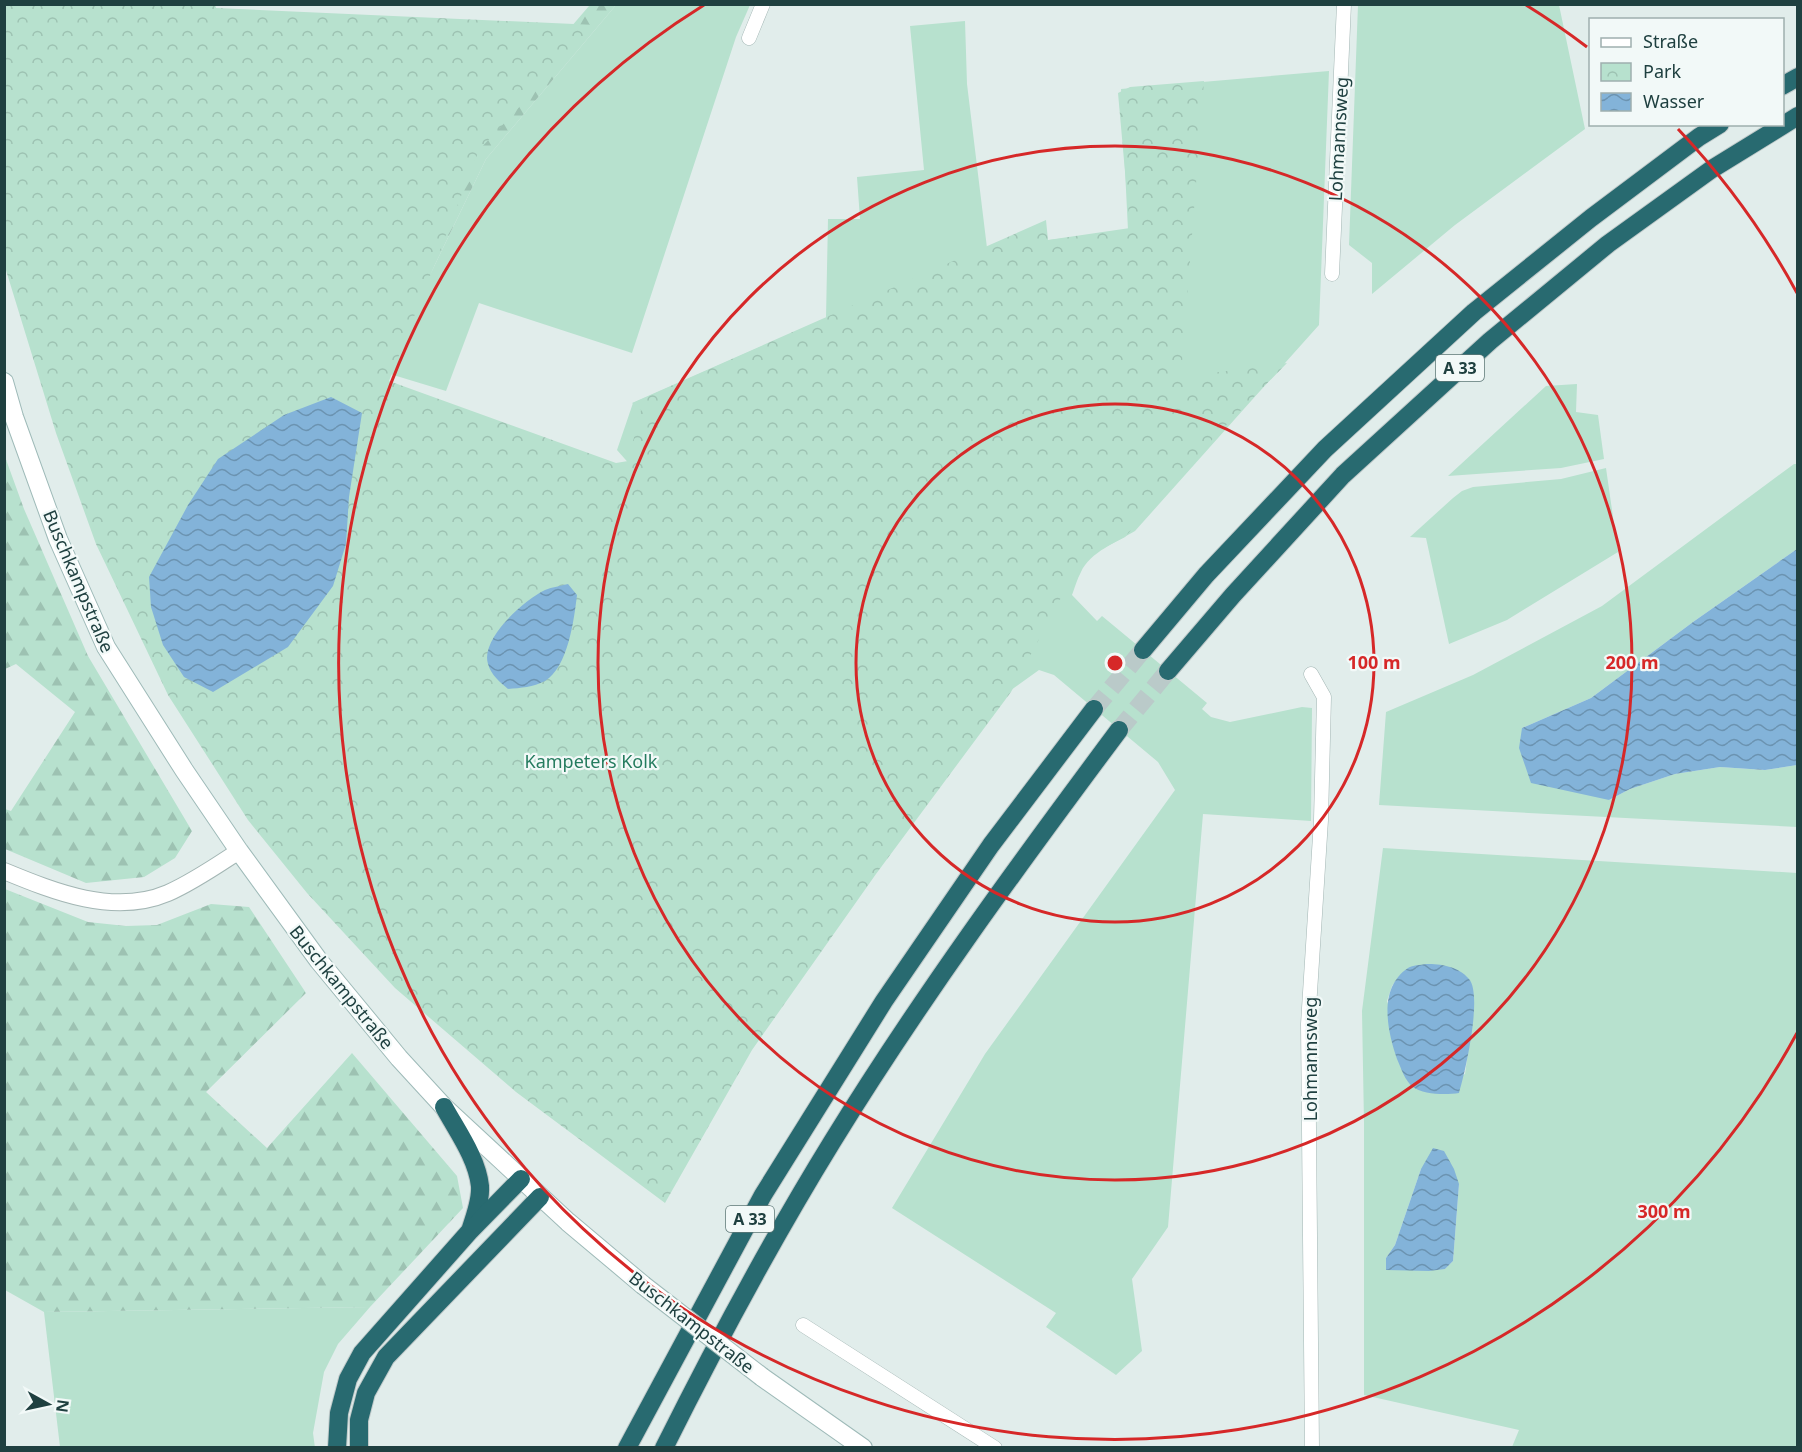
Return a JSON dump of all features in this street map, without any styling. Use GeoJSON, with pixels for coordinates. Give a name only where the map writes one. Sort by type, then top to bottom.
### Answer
{"type":"FeatureCollection","features":[{"type":"Feature","properties":{"kind":"highway"},"geometry":{"type":"LineString","coordinates":[[1784,85],[1797,77]]}},
{"type":"Feature","properties":{"kind":"highway","name":"A 33"},"geometry":{"type":"LineString","coordinates":[[1784,124],[1797,116]]}},
{"type":"Feature","properties":{"kind":"highway","name":"A 33"},"geometry":{"type":"LineString","coordinates":[[1143,650],[1206,574],[1325,448],[1474,312],[1591,218],[1717,126]]}},
{"type":"Feature","properties":{"kind":"highway","name":"A 33"},"geometry":{"type":"LineString","coordinates":[[1168,671],[1233,595],[1343,476],[1490,341],[1608,244],[1712,169],[1781,126]]}},
{"type":"Feature","properties":{"kind":"highway","name":"A 33"},"geometry":{"type":"LineString","coordinates":[[627,1446],[763,1196],[884,1001],[991,845],[1094,709]]}},
{"type":"Feature","properties":{"kind":"highway","name":"A 33"},"geometry":{"type":"LineString","coordinates":[[664,1447],[744,1292],[832,1142],[924,1000],[1020,861],[1119,730]]}},
{"type":"Feature","properties":{"kind":"highway"},"geometry":{"type":"LineString","coordinates":[[444,1107],[474,1162],[480,1188],[477,1212],[469,1232]]}},
{"type":"Feature","properties":{"kind":"highway"},"geometry":{"type":"LineString","coordinates":[[338,1448],[339,1413],[348,1379],[362,1353],[469,1232],[521,1179]]}},
{"type":"Feature","properties":{"kind":"highway"},"geometry":{"type":"LineString","coordinates":[[358,1448],[359,1420],[366,1393],[386,1357],[540,1197]]}},
{"type":"Feature","properties":{"kind":"main road","name":"Buschkampstraße"},"geometry":{"type":"LineString","coordinates":[[4,382],[14,417],[58,539],[105,647],[239,851],[319,961],[399,1058],[444,1107],[540,1197],[643,1285],[762,1377],[863,1448]]}},
{"type":"Feature","properties":{"kind":"street"},"geometry":{"type":"LineString","coordinates":[[748,38],[763,4]]}},
{"type":"Feature","properties":{"kind":"street","name":"Lohmannsweg"},"geometry":{"type":"LineString","coordinates":[[1332,274],[1344,4]]}},
{"type":"Feature","properties":{"kind":"street","name":"Lohmannsweg"},"geometry":{"type":"LineString","coordinates":[[1311,674],[1324,697],[1321,820],[1308,1024],[1312,1448]]}},
{"type":"Feature","properties":{"kind":"street"},"geometry":{"type":"LineString","coordinates":[[4,871],[63,893],[87,899],[105,902],[137,902],[167,894],[210,871],[239,851]]}},
{"type":"Feature","properties":{"kind":"street"},"geometry":{"type":"LineString","coordinates":[[803,1325],[995,1448]]}},
{"type":"Feature","properties":{"kind":"green space","name":"Kampeters Kolk"},"geometry":{"type":"Polygon","coordinates":[[[215,4],[216,8],[596,25],[479,150],[389,381],[616,463],[628,461],[641,410],[632,403],[1046,220],[1048,240],[1130,228],[1118,93],[1130,87],[1204,81],[1181,377],[1287,363],[1203,449],[1125,537],[1081,560],[1011,692],[876,874],[752,1050],[665,1203],[516,1092],[395,988],[307,893],[248,820],[168,695],[96,544],[56,433],[5,267],[4,5],[215,4]]]}},
{"type":"Feature","properties":{"kind":"green space"},"geometry":{"type":"Polygon","coordinates":[[[616,5],[750,5],[736,37],[632,353],[479,303],[446,391],[390,374],[414,308],[486,159],[616,5]]]}},
{"type":"Feature","properties":{"kind":"green space"},"geometry":{"type":"Polygon","coordinates":[[[616,5],[486,159],[414,308],[466,149],[589,6],[616,5]]]}},
{"type":"Feature","properties":{"kind":"green space"},"geometry":{"type":"Polygon","coordinates":[[[1358,5],[1559,5],[1585,129],[1455,225],[1372,294],[1372,263],[1349,245],[1358,5]]]}},
{"type":"Feature","properties":{"kind":"green space"},"geometry":{"type":"Polygon","coordinates":[[[965,21],[967,84],[987,248],[1128,230],[1121,89],[1329,71],[1319,325],[1135,531],[1105,548],[1085,565],[1072,595],[1097,621],[1102,616],[1207,703],[1202,709],[1211,717],[1230,722],[1302,707],[1312,708],[1311,821],[1203,814],[1168,1227],[1132,1279],[1142,1351],[1116,1375],[1046,1327],[1056,1313],[892,1208],[985,1054],[1175,790],[1158,762],[1054,675],[1039,670],[1007,693],[647,484],[617,450],[633,403],[826,318],[828,219],[860,219],[857,177],[924,170],[910,26],[965,21]]]}},
{"type":"Feature","properties":{"kind":"green space"},"geometry":{"type":"Polygon","coordinates":[[[1577,384],[1576,412],[1598,415],[1604,459],[1561,468],[1448,476],[1546,386],[1577,384]]]}},
{"type":"Feature","properties":{"kind":"green space"},"geometry":{"type":"Polygon","coordinates":[[[4,454],[24,509],[88,656],[192,831],[175,858],[144,877],[86,883],[5,849],[5,809],[11,811],[75,712],[16,664],[5,669],[4,454]]]}},
{"type":"Feature","properties":{"kind":"green space"},"geometry":{"type":"Polygon","coordinates":[[[1797,464],[1797,549],[1693,622],[1591,698],[1522,728],[1609,800],[1630,789],[1675,774],[1720,767],[1765,770],[1797,765],[1797,827],[1379,805],[1386,712],[1473,675],[1602,606],[1797,464]]]}},
{"type":"Feature","properties":{"kind":"green space"},"geometry":{"type":"Polygon","coordinates":[[[1606,468],[1618,552],[1507,620],[1449,644],[1426,538],[1410,537],[1453,498],[1473,487],[1561,479],[1606,468]]]}},
{"type":"Feature","properties":{"kind":"green space"},"geometry":{"type":"Polygon","coordinates":[[[1383,848],[1797,873],[1797,1447],[1512,1447],[1519,1430],[1364,1395],[1362,1011],[1383,848]],[[1400,975],[1392,986],[1387,1001],[1419,1090],[1426,1091],[1465,1074],[1474,1008],[1473,989],[1400,975]],[[1421,1169],[1395,1245],[1386,1258],[1415,1270],[1445,1269],[1453,1261],[1459,1184],[1421,1169]]]}},
{"type":"Feature","properties":{"kind":"green space"},"geometry":{"type":"Polygon","coordinates":[[[5,889],[88,922],[126,926],[157,925],[211,904],[249,907],[306,993],[206,1092],[267,1148],[352,1053],[457,1176],[463,1208],[370,1307],[44,1312],[5,1290],[5,889]]]}},
{"type":"Feature","properties":{"kind":"green space"},"geometry":{"type":"Polygon","coordinates":[[[370,1307],[338,1344],[324,1372],[313,1433],[315,1448],[60,1447],[44,1312],[370,1307]]]}},
{"type":"Feature","properties":{"kind":"water"},"geometry":{"type":"Polygon","coordinates":[[[331,397],[362,413],[349,497],[346,544],[333,586],[288,647],[213,692],[184,677],[163,645],[151,607],[149,577],[188,505],[218,459],[284,415],[331,397]]]}},
{"type":"Feature","properties":{"kind":"water"},"geometry":{"type":"Polygon","coordinates":[[[1797,549],[1797,765],[1765,770],[1720,767],[1675,774],[1630,789],[1609,800],[1531,783],[1519,748],[1522,728],[1591,698],[1693,622],[1797,549]]]}},
{"type":"Feature","properties":{"kind":"water"},"geometry":{"type":"Polygon","coordinates":[[[568,584],[577,595],[569,642],[559,665],[545,681],[522,688],[508,689],[491,672],[488,664],[487,654],[497,632],[516,611],[536,595],[545,590],[568,584]]]}},
{"type":"Feature","properties":{"kind":"water"},"geometry":{"type":"Polygon","coordinates":[[[1426,964],[1443,965],[1460,971],[1469,979],[1473,988],[1472,1034],[1459,1093],[1442,1094],[1417,1090],[1404,1074],[1393,1048],[1388,1023],[1392,987],[1408,968],[1426,964]]]}},
{"type":"Feature","properties":{"kind":"water"},"geometry":{"type":"Polygon","coordinates":[[[1433,1148],[1444,1151],[1459,1184],[1453,1261],[1445,1269],[1386,1270],[1386,1258],[1395,1245],[1421,1169],[1433,1148]]]}},
{"type":"Feature","properties":{"kind":"tunnel"},"geometry":{"type":"LineString","coordinates":[[1094,709],[1143,650]]}},
{"type":"Feature","properties":{"kind":"tunnel"},"geometry":{"type":"LineString","coordinates":[[1119,730],[1168,671]]}}]}
